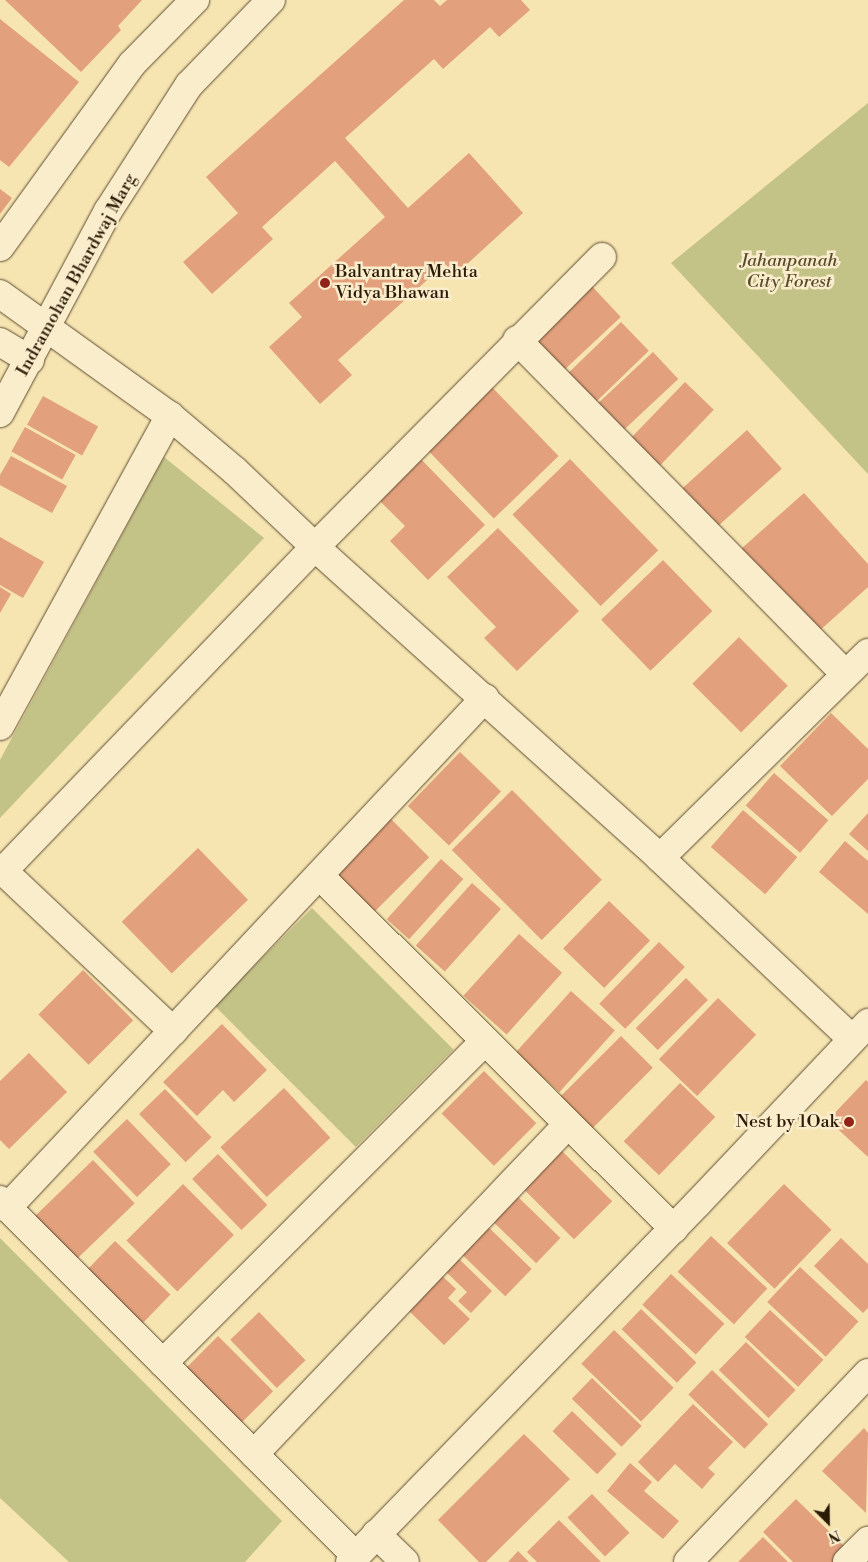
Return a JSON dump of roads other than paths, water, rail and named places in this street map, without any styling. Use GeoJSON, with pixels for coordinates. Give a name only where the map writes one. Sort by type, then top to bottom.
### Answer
{"type":"FeatureCollection","features":[{"type":"Feature","properties":{"kind":"street"},"geometry":{"type":"LineString","coordinates":[[0,248],[132,64],[195,0]]}},
{"type":"Feature","properties":{"kind":"street","name":"Indramohan Bhardwaj Marg"},"geometry":{"type":"LineString","coordinates":[[0,413],[49,327],[108,211],[189,85],[271,0]]}},
{"type":"Feature","properties":{"kind":"street"},"geometry":{"type":"LineString","coordinates":[[173,1031],[1,870],[517,340],[602,257]]}},
{"type":"Feature","properties":{"kind":"street"},"geometry":{"type":"LineString","coordinates":[[0,294],[49,327],[170,416],[234,470],[314,548],[485,698],[660,858],[860,1031],[674,1229],[353,1559],[254,1454],[4,1204],[173,1031],[485,698]]}},
{"type":"Feature","properties":{"kind":"street"},"geometry":{"type":"LineString","coordinates":[[517,340],[845,674]]}},
{"type":"Feature","properties":{"kind":"street"},"geometry":{"type":"LineString","coordinates":[[0,342],[30,360]]}},
{"type":"Feature","properties":{"kind":"street"},"geometry":{"type":"LineString","coordinates":[[0,726],[170,416]]}},
{"type":"Feature","properties":{"kind":"street"},"geometry":{"type":"LineString","coordinates":[[660,858],[868,653]]}},
{"type":"Feature","properties":{"kind":"street"},"geometry":{"type":"LineString","coordinates":[[318,875],[567,1126],[674,1229]]}},
{"type":"Feature","properties":{"kind":"street"},"geometry":{"type":"LineString","coordinates":[[162,1363],[485,1042]]}},
{"type":"Feature","properties":{"kind":"street"},"geometry":{"type":"LineString","coordinates":[[254,1454],[567,1126]]}},
{"type":"Feature","properties":{"kind":"street"},"geometry":{"type":"LineString","coordinates":[[688,1562],[868,1373]]}},
{"type":"Feature","properties":{"kind":"street"},"geometry":{"type":"LineString","coordinates":[[376,1534],[405,1562]]}},
{"type":"Feature","properties":{"kind":"street"},"geometry":{"type":"LineString","coordinates":[[847,1562],[868,1541]]}},
{"type":"Feature","properties":{"kind":"place","name":"Balvantray Mehta Vidya Bhawan"},"geometry":{"type":"Point","coordinates":[325,283]}},
{"type":"Feature","properties":{"kind":"place","name":"Nest by 1Oak"},"geometry":{"type":"Point","coordinates":[849,1122]}},
{"type":"Feature","properties":{"kind":"park label","name":"Jahanpanah City Forest"},"geometry":{"type":"Point","coordinates":[789,272]}}]}
